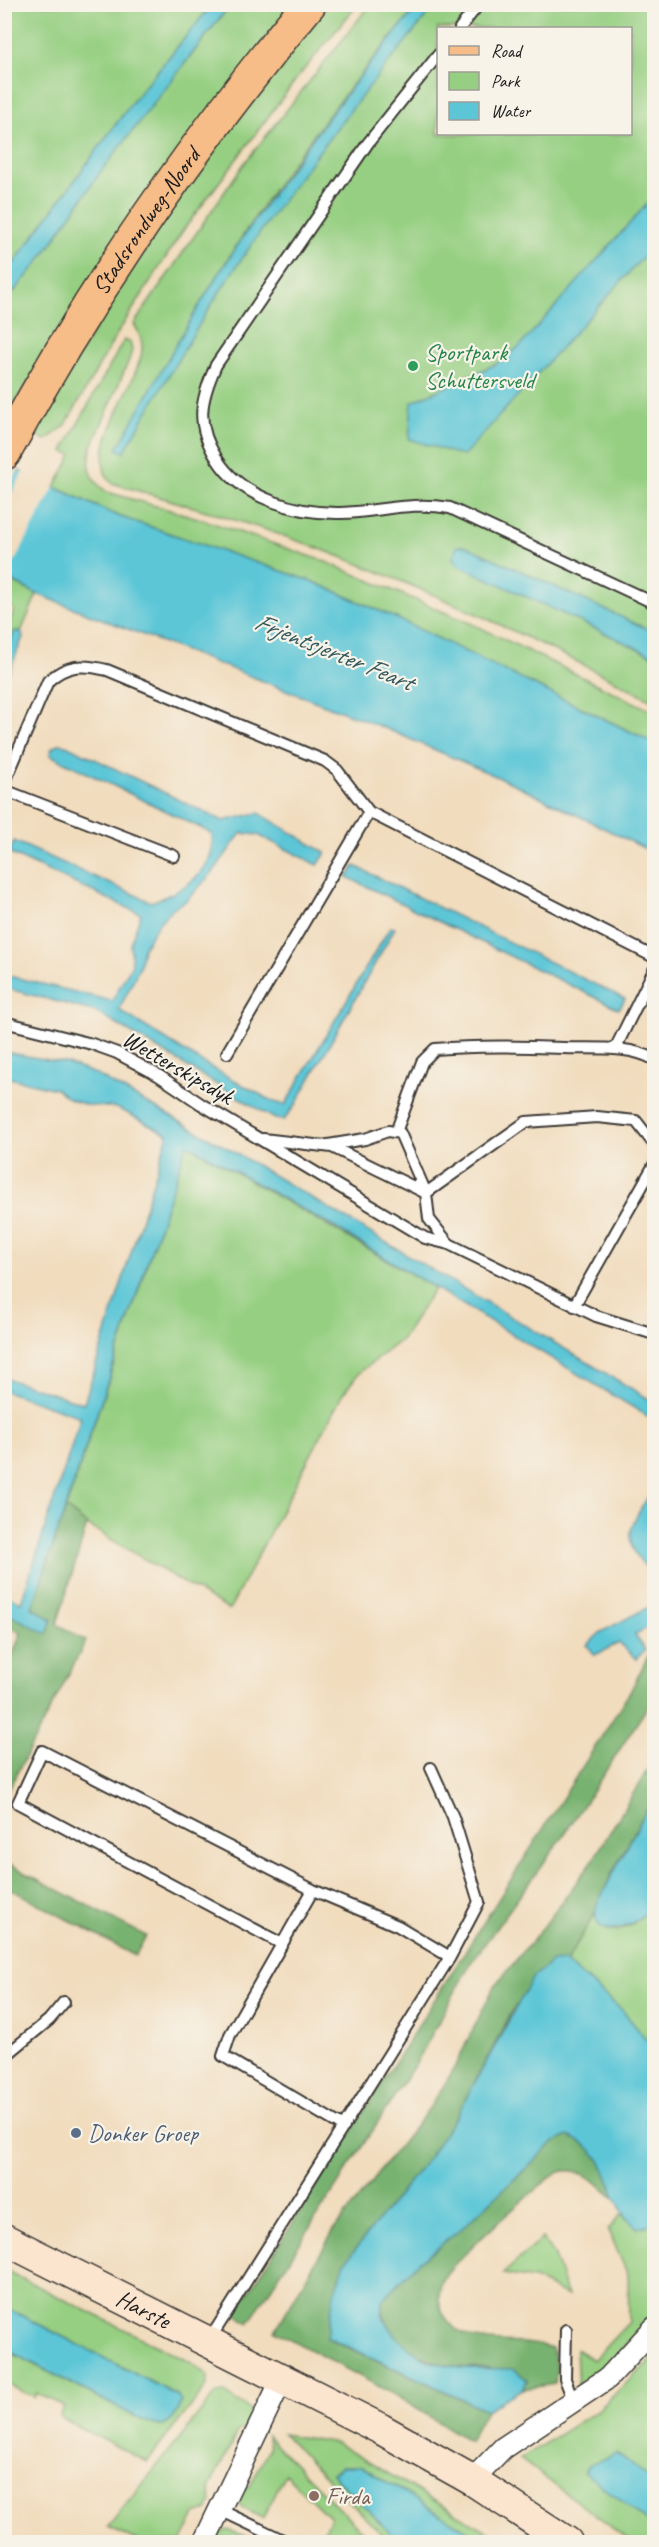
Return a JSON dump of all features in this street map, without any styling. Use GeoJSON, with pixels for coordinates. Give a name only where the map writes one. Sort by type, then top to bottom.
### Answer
{"type":"FeatureCollection","features":[{"type":"Feature","properties":{"kind":"main road","name":"Stadsrondweg-Noord"},"geometry":{"type":"LineString","coordinates":[[11,441],[89,306],[166,190],[257,67],[309,4]]}},
{"type":"Feature","properties":{"kind":"street","name":"Harste"},"geometry":{"type":"LineString","coordinates":[[4,2239],[381,2429],[472,2480],[567,2542]]}},
{"type":"Feature","properties":{"kind":"street"},"geometry":{"type":"LineString","coordinates":[[472,2480],[503,2448],[608,2378],[654,2328]]}},
{"type":"Feature","properties":{"kind":"street"},"geometry":{"type":"LineString","coordinates":[[204,2542],[282,2381]]}},
{"type":"Feature","properties":{"kind":"lane"},"geometry":{"type":"LineString","coordinates":[[461,27],[479,4]]}},
{"type":"Feature","properties":{"kind":"lane"},"geometry":{"type":"LineString","coordinates":[[437,56],[368,143],[289,255],[216,365],[203,394],[201,418],[206,442],[225,472],[243,488],[275,502],[341,513],[425,504],[450,508],[654,603]]}},
{"type":"Feature","properties":{"kind":"lane"},"geometry":{"type":"LineString","coordinates":[[4,784],[48,681],[58,672],[85,664],[107,670],[325,760],[337,770],[369,812],[654,957]]}},
{"type":"Feature","properties":{"kind":"lane"},"geometry":{"type":"LineString","coordinates":[[4,790],[174,856]]}},
{"type":"Feature","properties":{"kind":"lane"},"geometry":{"type":"LineString","coordinates":[[227,1053],[369,812]]}},
{"type":"Feature","properties":{"kind":"lane"},"geometry":{"type":"LineString","coordinates":[[615,1049],[654,969]]}},
{"type":"Feature","properties":{"kind":"lane","name":"Wetterskipsdyk"},"geometry":{"type":"LineString","coordinates":[[4,1022],[92,1044],[117,1053],[158,1075],[425,1238],[450,1244]]}},
{"type":"Feature","properties":{"kind":"lane"},"geometry":{"type":"LineString","coordinates":[[396,1132],[422,1062],[435,1048],[474,1045],[615,1049],[642,1053],[654,1059]]}},
{"type":"Feature","properties":{"kind":"lane"},"geometry":{"type":"LineString","coordinates":[[426,1193],[526,1122],[597,1117],[636,1121],[654,1144]]}},
{"type":"Feature","properties":{"kind":"lane"},"geometry":{"type":"LineString","coordinates":[[322,1146],[364,1139],[388,1131],[396,1132],[406,1143],[426,1193],[429,1219],[450,1244],[574,1306],[619,1325],[654,1334]]}},
{"type":"Feature","properties":{"kind":"lane"},"geometry":{"type":"LineString","coordinates":[[258,1138],[322,1146],[348,1153],[426,1193]]}},
{"type":"Feature","properties":{"kind":"lane"},"geometry":{"type":"LineString","coordinates":[[574,1306],[654,1165]]}},
{"type":"Feature","properties":{"kind":"lane"},"geometry":{"type":"LineString","coordinates":[[282,1944],[18,1803],[42,1751],[313,1890],[398,1926],[450,1957]]}},
{"type":"Feature","properties":{"kind":"lane"},"geometry":{"type":"LineString","coordinates":[[208,2342],[242,2284],[344,2127],[450,1957],[479,1902],[453,1817],[431,1768]]}},
{"type":"Feature","properties":{"kind":"lane"},"geometry":{"type":"LineString","coordinates":[[313,1890],[230,2035],[223,2056],[344,2127]]}},
{"type":"Feature","properties":{"kind":"lane"},"geometry":{"type":"LineString","coordinates":[[4,2057],[49,2020],[64,2002]]}},
{"type":"Feature","properties":{"kind":"lane"},"geometry":{"type":"LineString","coordinates":[[566,2330],[565,2379],[574,2402]]}},
{"type":"Feature","properties":{"kind":"lane"},"geometry":{"type":"LineString","coordinates":[[220,2510],[287,2542]]}},
{"type":"Feature","properties":{"kind":"green space"},"geometry":{"type":"Polygon","coordinates":[[[5,5],[212,5],[136,97],[5,275],[5,5]]]}},
{"type":"Feature","properties":{"kind":"green space"},"geometry":{"type":"Polygon","coordinates":[[[230,5],[291,5],[9,411],[4,410],[4,302],[38,263],[99,174],[230,5]]]}},
{"type":"Feature","properties":{"kind":"green space"},"geometry":{"type":"Polygon","coordinates":[[[329,5],[357,5],[298,77],[182,232],[117,334],[65,426],[46,440],[32,435],[133,267],[206,158],[286,54],[329,5]]]}},
{"type":"Feature","properties":{"kind":"green space","name":"Sportpark Schuttersveld"},"geometry":{"type":"Polygon","coordinates":[[[370,5],[419,5],[339,102],[240,239],[117,449],[227,271],[332,122],[431,5],[654,5],[654,643],[453,558],[459,565],[654,656],[654,701],[493,622],[370,568],[247,524],[112,483],[105,471],[103,456],[114,419],[142,351],[140,337],[134,324],[243,165],[370,5]]]}},
{"type":"Feature","properties":{"kind":"green space"},"geometry":{"type":"Polygon","coordinates":[[[124,340],[130,342],[132,350],[90,456],[93,478],[107,492],[198,518],[324,561],[479,627],[654,712],[654,743],[398,619],[314,582],[118,516],[55,487],[72,455],[63,451],[124,340]]]}},
{"type":"Feature","properties":{"kind":"green space"},"geometry":{"type":"Polygon","coordinates":[[[6,579],[37,594],[21,632],[15,631],[5,653],[5,635],[14,610],[5,597],[6,579]]]}},
{"type":"Feature","properties":{"kind":"green space"},"geometry":{"type":"Polygon","coordinates":[[[187,1144],[435,1288],[402,1339],[358,1374],[343,1394],[229,1610],[87,1525],[66,1508],[187,1144]]]}},
{"type":"Feature","properties":{"kind":"green space"},"geometry":{"type":"Polygon","coordinates":[[[66,1508],[87,1525],[57,1624],[86,1641],[5,1796],[5,1674],[21,1633],[5,1625],[5,1612],[47,1633],[52,1619],[32,1608],[66,1508]]]}},
{"type":"Feature","properties":{"kind":"green space"},"geometry":{"type":"Polygon","coordinates":[[[654,1644],[654,1697],[564,1835],[470,1964],[419,2058],[248,2324],[235,2314],[630,1692],[654,1644]]]}},
{"type":"Feature","properties":{"kind":"green space"},"geometry":{"type":"Polygon","coordinates":[[[654,1759],[654,1796],[611,1875],[594,1915],[566,1962],[564,1961],[514,2008],[457,2115],[425,2162],[345,2262],[327,2338],[486,2410],[469,2441],[393,2394],[275,2331],[334,2230],[430,2107],[451,2074],[494,1987],[544,1926],[593,1860],[654,1759]]]}},
{"type":"Feature","properties":{"kind":"green space"},"geometry":{"type":"Polygon","coordinates":[[[5,1862],[146,1936],[135,1956],[5,1886],[5,1862]]]}},
{"type":"Feature","properties":{"kind":"green space"},"geometry":{"type":"Polygon","coordinates":[[[654,1902],[654,2049],[622,2010],[566,1962],[594,1915],[600,1925],[608,1930],[616,1931],[641,1917],[654,1902]]]}},
{"type":"Feature","properties":{"kind":"green space"},"geometry":{"type":"Polygon","coordinates":[[[568,2136],[580,2141],[595,2153],[604,2168],[616,2198],[583,2174],[560,2172],[520,2203],[451,2268],[442,2283],[439,2297],[445,2317],[455,2328],[466,2335],[490,2341],[528,2343],[552,2348],[557,2365],[555,2384],[522,2389],[527,2380],[504,2371],[487,2367],[462,2368],[445,2364],[431,2360],[407,2347],[389,2327],[382,2300],[419,2262],[461,2229],[553,2143],[568,2136]]]}},
{"type":"Feature","properties":{"kind":"green space"},"geometry":{"type":"Polygon","coordinates":[[[623,2213],[626,2219],[650,2225],[654,2216],[654,2310],[618,2355],[578,2389],[576,2349],[593,2360],[629,2322],[628,2275],[608,2230],[623,2213]]]}},
{"type":"Feature","properties":{"kind":"green space"},"geometry":{"type":"Polygon","coordinates":[[[542,2238],[554,2256],[568,2296],[534,2279],[503,2274],[542,2238]]]}},
{"type":"Feature","properties":{"kind":"green space"},"geometry":{"type":"Polygon","coordinates":[[[5,2270],[192,2363],[208,2376],[207,2386],[147,2462],[59,2417],[64,2406],[36,2393],[34,2398],[5,2383],[4,2349],[142,2420],[159,2426],[173,2416],[181,2401],[178,2396],[5,2307],[5,2270]]]}},
{"type":"Feature","properties":{"kind":"green space"},"geometry":{"type":"Polygon","coordinates":[[[654,2357],[654,2482],[617,2453],[584,2472],[654,2526],[654,2542],[631,2542],[520,2459],[598,2410],[654,2357]]]}},
{"type":"Feature","properties":{"kind":"green space"},"geometry":{"type":"Polygon","coordinates":[[[225,2393],[256,2414],[248,2429],[238,2431],[209,2488],[212,2502],[207,2511],[195,2515],[181,2542],[140,2542],[108,2527],[215,2394],[225,2393]]]}},
{"type":"Feature","properties":{"kind":"green space"},"geometry":{"type":"Polygon","coordinates":[[[283,2434],[336,2443],[505,2542],[485,2542],[361,2466],[342,2466],[332,2474],[400,2542],[390,2542],[283,2434]]]}},
{"type":"Feature","properties":{"kind":"green space"},"geometry":{"type":"Polygon","coordinates":[[[266,2435],[373,2542],[353,2542],[344,2533],[339,2542],[318,2542],[330,2518],[285,2474],[263,2518],[248,2511],[238,2501],[238,2490],[250,2486],[269,2448],[266,2435]]]}},
{"type":"Feature","properties":{"kind":"green space"},"geometry":{"type":"Polygon","coordinates":[[[228,2530],[253,2539],[251,2542],[212,2542],[219,2533],[228,2530]]]}},
{"type":"Feature","properties":{"kind":"water"},"geometry":{"type":"Polygon","coordinates":[[[212,5],[230,5],[99,174],[38,263],[5,302],[5,275],[136,97],[212,5]]]}},
{"type":"Feature","properties":{"kind":"water"},"geometry":{"type":"Polygon","coordinates":[[[419,5],[436,5],[304,171],[216,298],[124,452],[117,449],[193,315],[243,237],[340,102],[419,5]]]}},
{"type":"Feature","properties":{"kind":"water"},"geometry":{"type":"Polygon","coordinates":[[[654,196],[654,245],[463,456],[409,439],[412,402],[496,364],[520,346],[654,196]]]}},
{"type":"Feature","properties":{"kind":"water","name":"Frjentsjerter Feart"},"geometry":{"type":"Polygon","coordinates":[[[4,464],[118,516],[314,582],[398,619],[654,743],[654,853],[514,784],[382,727],[37,594],[5,578],[4,464]]]}},
{"type":"Feature","properties":{"kind":"water"},"geometry":{"type":"Polygon","coordinates":[[[457,546],[466,546],[654,632],[654,656],[458,565],[453,558],[457,546]]]}},
{"type":"Feature","properties":{"kind":"water"},"geometry":{"type":"Polygon","coordinates":[[[15,631],[21,632],[23,637],[5,683],[5,653],[15,631]]]}},
{"type":"Feature","properties":{"kind":"water"},"geometry":{"type":"Polygon","coordinates":[[[59,744],[66,745],[223,821],[259,813],[326,853],[318,865],[258,835],[241,833],[214,871],[187,900],[173,908],[159,923],[143,948],[139,968],[119,1010],[203,1063],[272,1101],[285,1105],[390,927],[395,928],[296,1104],[284,1120],[275,1119],[96,1012],[5,988],[5,975],[112,1001],[132,964],[130,944],[141,914],[9,853],[14,841],[151,902],[174,893],[195,879],[209,860],[212,848],[212,835],[205,830],[50,755],[52,748],[59,744]]]}},
{"type":"Feature","properties":{"kind":"water"},"geometry":{"type":"Polygon","coordinates":[[[355,866],[625,999],[619,1009],[347,877],[355,866]]]}},
{"type":"Feature","properties":{"kind":"water"},"geometry":{"type":"Polygon","coordinates":[[[5,1052],[65,1063],[93,1073],[231,1150],[654,1402],[654,1420],[337,1229],[187,1144],[32,1608],[52,1619],[47,1634],[5,1612],[5,1594],[21,1602],[81,1417],[5,1391],[5,1378],[83,1403],[168,1134],[117,1108],[87,1105],[69,1099],[56,1089],[5,1077],[5,1052]]]}},
{"type":"Feature","properties":{"kind":"water"},"geometry":{"type":"Polygon","coordinates":[[[654,1487],[654,1530],[651,1539],[654,1549],[654,1575],[635,1552],[631,1542],[631,1533],[633,1523],[654,1487]]]}},
{"type":"Feature","properties":{"kind":"water"},"geometry":{"type":"Polygon","coordinates":[[[654,1604],[654,1625],[635,1634],[645,1650],[636,1659],[619,1643],[595,1655],[587,1645],[601,1632],[654,1604]]]}},
{"type":"Feature","properties":{"kind":"water"},"geometry":{"type":"Polygon","coordinates":[[[654,1796],[656,1869],[653,1903],[637,1920],[627,1926],[606,1929],[599,1925],[596,1917],[597,1904],[654,1796]]]}},
{"type":"Feature","properties":{"kind":"water"},"geometry":{"type":"Polygon","coordinates":[[[564,1961],[622,2010],[654,2049],[654,2216],[650,2225],[637,2228],[618,2204],[603,2166],[595,2154],[584,2144],[568,2136],[553,2143],[461,2229],[419,2262],[382,2300],[382,2316],[398,2339],[428,2361],[461,2368],[514,2369],[527,2380],[522,2389],[486,2410],[327,2337],[334,2293],[345,2262],[425,2162],[457,2115],[533,1977],[552,1962],[564,1961]]]}},
{"type":"Feature","properties":{"kind":"water"},"geometry":{"type":"Polygon","coordinates":[[[5,2307],[178,2396],[181,2401],[176,2413],[159,2426],[142,2420],[5,2349],[5,2307]]]}},
{"type":"Feature","properties":{"kind":"water"},"geometry":{"type":"Polygon","coordinates":[[[617,2453],[654,2482],[654,2526],[584,2472],[588,2466],[617,2453]]]}},
{"type":"Feature","properties":{"kind":"water"},"geometry":{"type":"Polygon","coordinates":[[[342,2466],[361,2466],[485,2542],[400,2542],[332,2474],[342,2466]]]}},
{"type":"Feature","properties":{"kind":"pier"},"geometry":{"type":"Polygon","coordinates":[[[4,461],[19,468],[5,496],[4,461]]]}},
{"type":"Feature","properties":{"kind":"pier"},"geometry":{"type":"Polygon","coordinates":[[[24,470],[56,484],[5,579],[5,506],[24,470]]]}},
{"type":"Feature","properties":{"kind":"place","name":"Sportpark Schuttersveld"},"geometry":{"type":"Point","coordinates":[413,366]}},
{"type":"Feature","properties":{"kind":"place","name":"Donker Groep"},"geometry":{"type":"Point","coordinates":[76,2133]}},
{"type":"Feature","properties":{"kind":"place","name":"Firda"},"geometry":{"type":"Point","coordinates":[314,2496]}}]}
